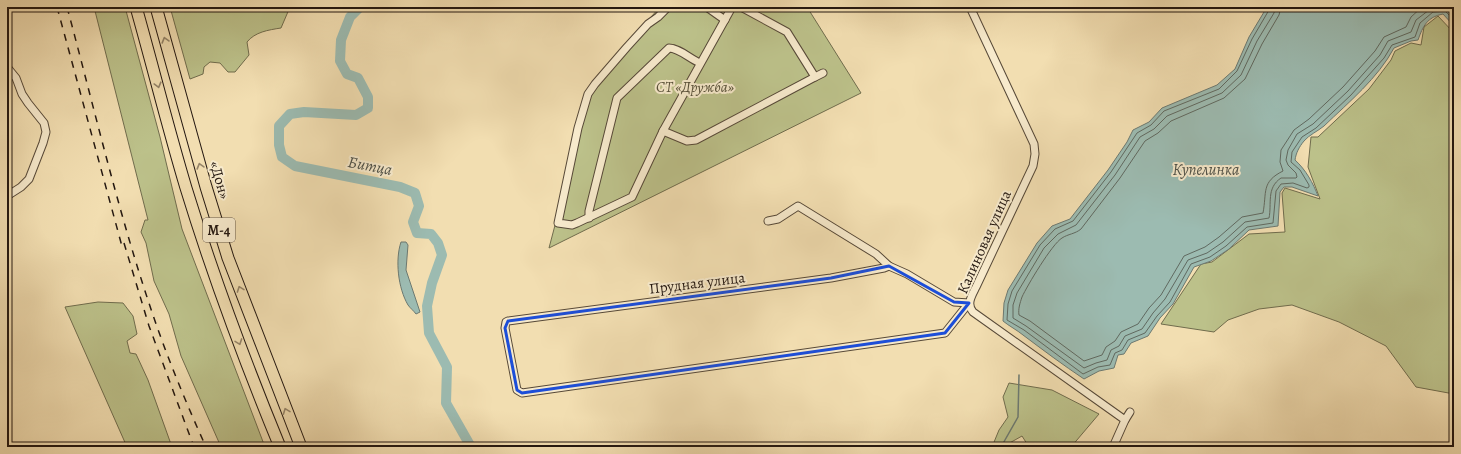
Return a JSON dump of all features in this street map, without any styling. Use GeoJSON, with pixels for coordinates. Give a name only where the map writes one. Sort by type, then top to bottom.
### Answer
{"type":"FeatureCollection","features":[{"type":"Feature","properties":{"kind":"highway","name":"М-4"},"geometry":{"type":"LineString","coordinates":[[136,7],[186,186],[201,234],[254,384],[280,447]]}},
{"type":"Feature","properties":{"kind":"highway","name":"«Дон»"},"geometry":{"type":"LineString","coordinates":[[156,7],[206,187],[228,258],[300,447]]}},
{"type":"Feature","properties":{"kind":"street"},"geometry":{"type":"LineString","coordinates":[[668,7],[648,24],[626,47],[595,84],[585,102],[566,180],[558,223],[572,225],[632,196],[663,131],[732,7]]}},
{"type":"Feature","properties":{"kind":"street"},"geometry":{"type":"LineString","coordinates":[[741,7],[787,32],[815,78]]}},
{"type":"Feature","properties":{"kind":"street","name":"Калиновая улица"},"geometry":{"type":"LineString","coordinates":[[970,7],[1025,122],[1034,144],[1035,154],[1033,166],[969,303],[970,309],[1125,420]]}},
{"type":"Feature","properties":{"kind":"street"},"geometry":{"type":"LineString","coordinates":[[708,8],[725,20]]}},
{"type":"Feature","properties":{"kind":"street"},"geometry":{"type":"LineString","coordinates":[[589,218],[589,211],[617,98],[670,48],[673,48],[700,63]]}},
{"type":"Feature","properties":{"kind":"street"},"geometry":{"type":"LineString","coordinates":[[7,67],[16,78],[22,94],[28,103],[44,122],[46,132],[43,144],[29,179],[21,187],[7,196]]}},
{"type":"Feature","properties":{"kind":"street"},"geometry":{"type":"LineString","coordinates":[[663,131],[687,142],[696,140],[823,74]]}},
{"type":"Feature","properties":{"kind":"street"},"geometry":{"type":"LineString","coordinates":[[768,221],[778,219],[798,206],[876,254],[889,266],[908,274],[954,302],[969,303]]}},
{"type":"Feature","properties":{"kind":"street","name":"Прудная улица"},"geometry":{"type":"LineString","coordinates":[[889,266],[831,278],[508,321],[506,322],[505,328],[517,390],[522,393],[945,333],[969,303]]}},
{"type":"Feature","properties":{"kind":"street"},"geometry":{"type":"LineString","coordinates":[[1113,447],[1130,412]]}},
{"type":"Feature","properties":{"kind":"highlighted area"},"geometry":{"type":"Polygon","coordinates":[[[889,266],[954,302],[969,303],[945,333],[522,393],[517,390],[505,328],[508,321],[831,278],[889,266]]]}},
{"type":"Feature","properties":{"kind":"green space"},"geometry":{"type":"Polygon","coordinates":[[[94,7],[125,7],[160,137],[182,229],[265,447],[221,447],[181,356],[169,314],[154,281],[146,243],[141,232],[145,220],[148,220],[94,7]]]}},
{"type":"Feature","properties":{"kind":"green space"},"geometry":{"type":"Polygon","coordinates":[[[170,7],[290,7],[281,28],[258,34],[247,42],[249,55],[235,72],[228,72],[220,63],[210,62],[204,67],[203,74],[190,79],[170,7]]]}},
{"type":"Feature","properties":{"kind":"green space","name":"СТ «Дружба»"},"geometry":{"type":"Polygon","coordinates":[[[660,7],[807,7],[861,93],[549,248],[589,96],[633,37],[660,7]]]}},
{"type":"Feature","properties":{"kind":"green space"},"geometry":{"type":"Polygon","coordinates":[[[1438,16],[1454,33],[1454,394],[1416,387],[1386,346],[1339,322],[1292,305],[1259,309],[1228,320],[1214,332],[1161,324],[1201,264],[1212,262],[1249,234],[1285,232],[1282,193],[1285,188],[1320,199],[1308,167],[1311,137],[1318,137],[1369,89],[1391,60],[1395,51],[1411,43],[1421,45],[1424,27],[1438,16]]]}},
{"type":"Feature","properties":{"kind":"green space"},"geometry":{"type":"Polygon","coordinates":[[[98,302],[123,303],[133,316],[137,334],[127,341],[130,353],[136,354],[148,380],[172,447],[127,447],[65,307],[98,302]]]}},
{"type":"Feature","properties":{"kind":"green space"},"geometry":{"type":"Polygon","coordinates":[[[1009,383],[1052,390],[1099,414],[1071,447],[1029,447],[1022,436],[1006,445],[1006,447],[992,447],[999,430],[1008,417],[1003,397],[1009,383]]]}},
{"type":"Feature","properties":{"kind":"water","name":"Купелинка"},"geometry":{"type":"Polygon","coordinates":[[[1267,7],[1454,7],[1454,26],[1443,14],[1429,20],[1424,26],[1418,40],[1411,41],[1394,48],[1371,80],[1324,126],[1304,141],[1298,150],[1295,160],[1309,177],[1318,196],[1292,187],[1284,187],[1280,192],[1278,226],[1249,230],[1229,249],[1211,261],[1194,267],[1173,304],[1160,318],[1148,336],[1131,343],[1124,354],[1118,355],[1114,368],[1099,371],[1084,379],[1003,321],[1004,303],[1008,290],[1037,243],[1052,226],[1070,219],[1108,170],[1127,142],[1133,130],[1149,122],[1162,108],[1217,85],[1235,69],[1249,37],[1267,7]]]}},
{"type":"Feature","properties":{"kind":"water"},"geometry":{"type":"Polygon","coordinates":[[[401,242],[406,242],[408,245],[406,270],[420,312],[416,314],[408,305],[402,291],[398,274],[398,257],[401,242]]]}},
{"type":"Feature","properties":{"kind":"waterway","name":"Битца"},"geometry":{"type":"LineString","coordinates":[[360,7],[350,17],[341,40],[340,61],[347,74],[358,78],[368,97],[368,108],[356,115],[304,112],[290,114],[279,126],[279,145],[282,157],[295,166],[400,187],[415,193],[419,206],[413,222],[417,233],[431,234],[438,243],[442,255],[432,283],[427,306],[429,333],[447,367],[446,403],[471,447]]}},
{"type":"Feature","properties":{"kind":"waterway","name":"Купелинка"},"geometry":{"type":"LineString","coordinates":[[1001,447],[1018,417],[1019,375]]}},
{"type":"Feature","properties":{"kind":"railway"},"geometry":{"type":"LineString","coordinates":[[57,7],[123,250]]}},
{"type":"Feature","properties":{"kind":"railway"},"geometry":{"type":"LineString","coordinates":[[67,7],[118,202],[141,280],[172,367],[206,447]]}},
{"type":"Feature","properties":{"kind":"railway"},"geometry":{"type":"LineString","coordinates":[[124,243],[149,326],[194,447]]}}]}
